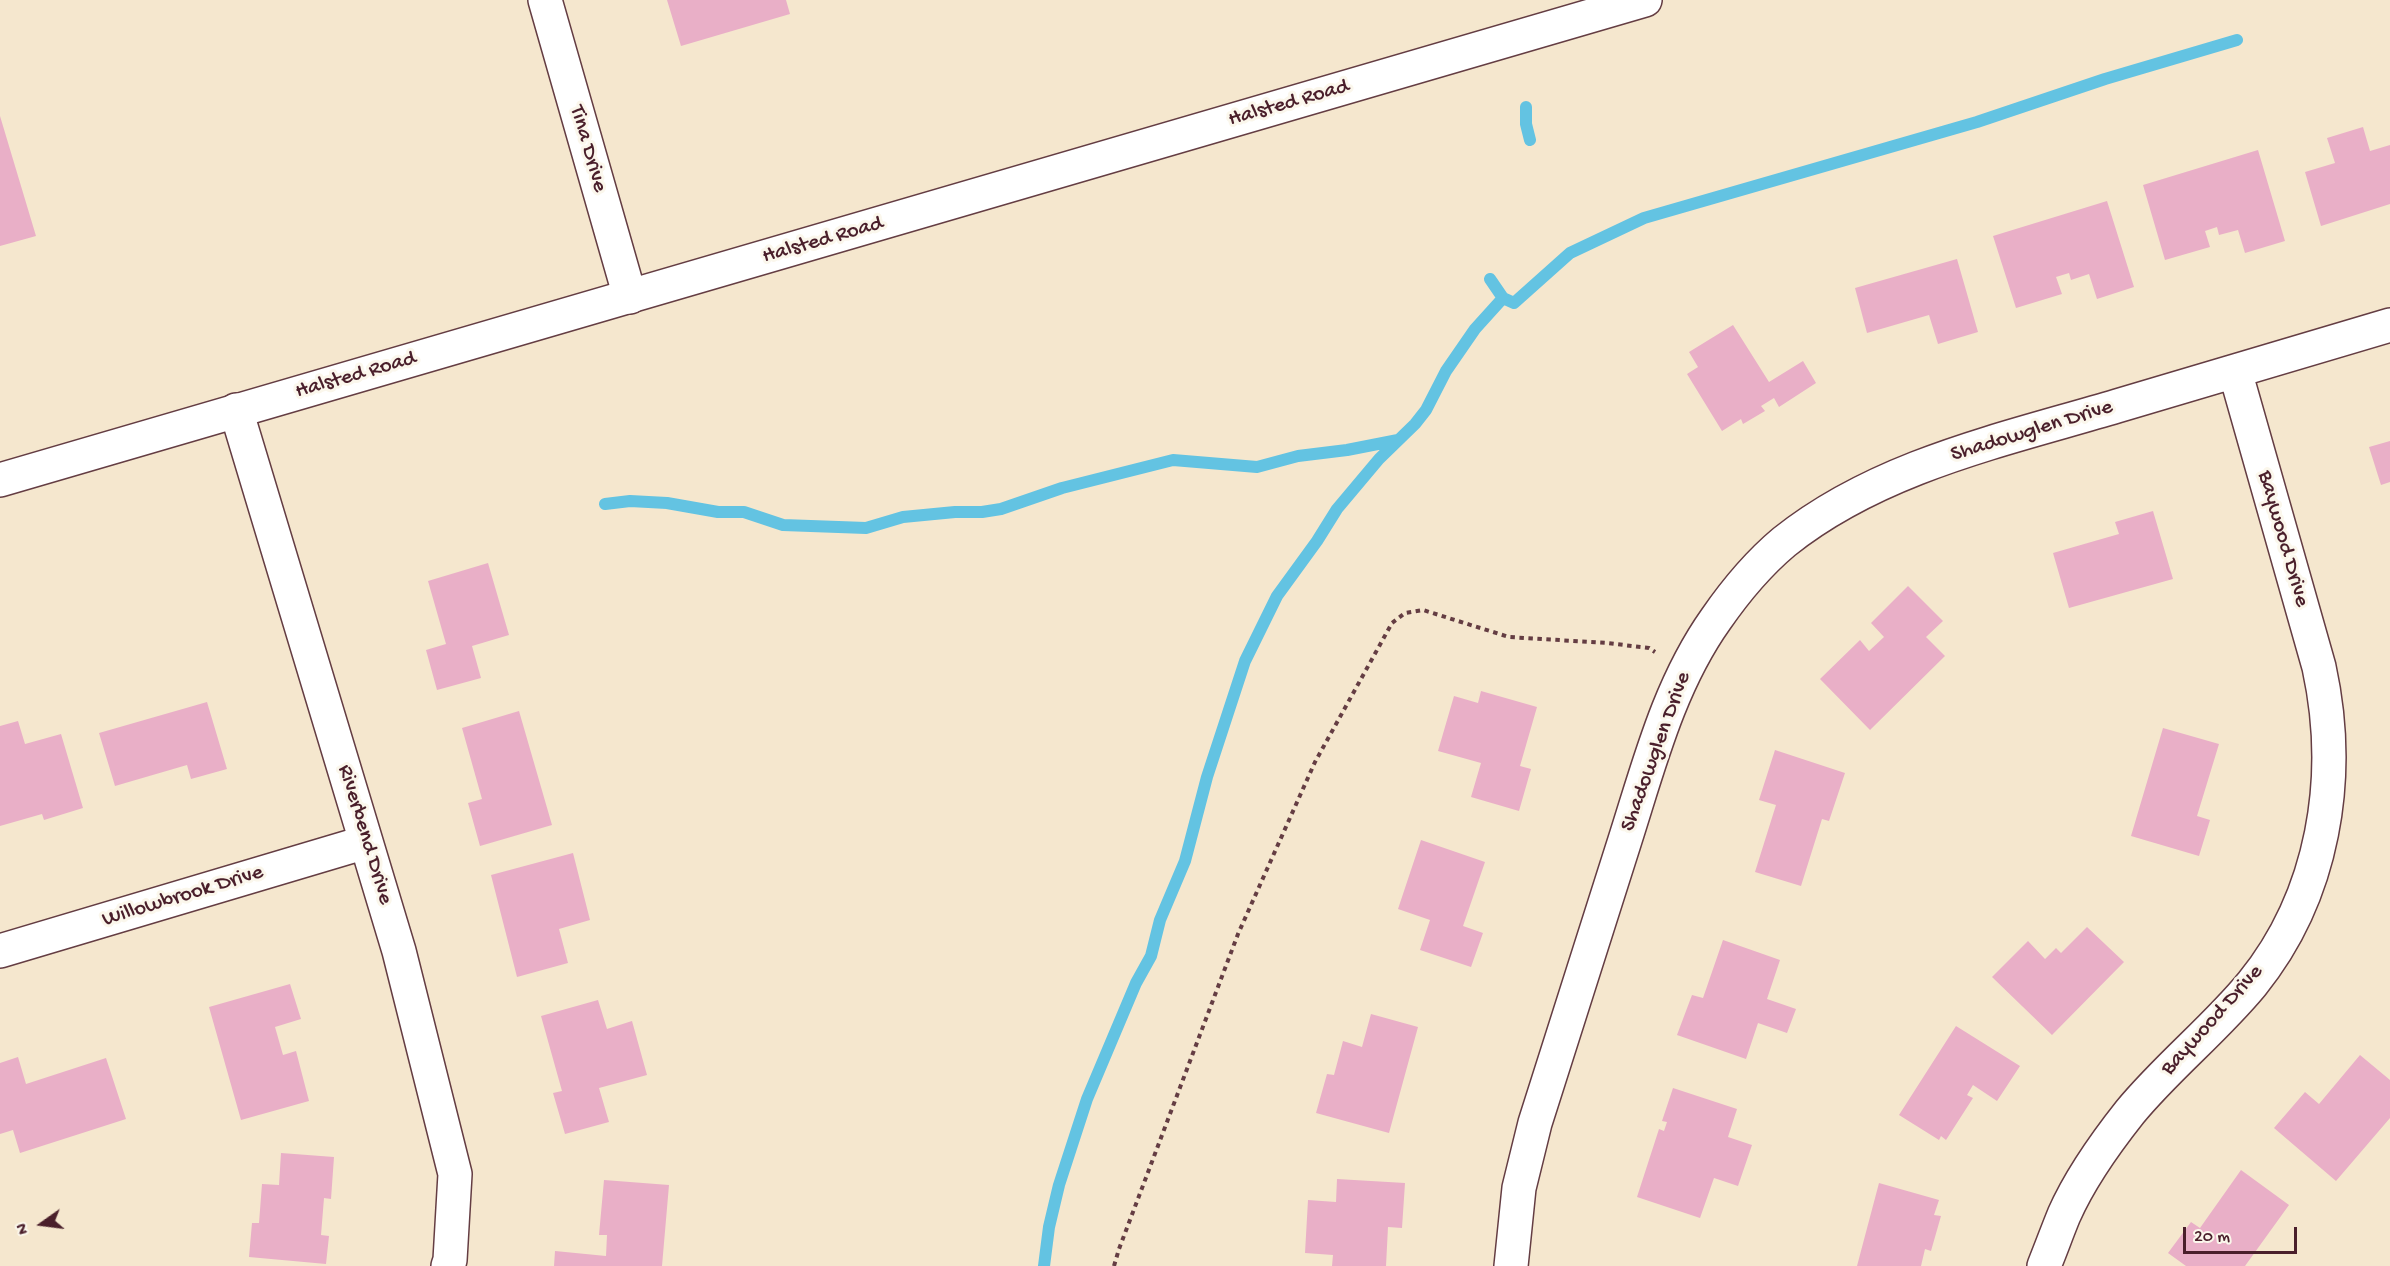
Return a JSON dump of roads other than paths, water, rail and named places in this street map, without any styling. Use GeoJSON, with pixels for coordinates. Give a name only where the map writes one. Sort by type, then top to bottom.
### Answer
{"type":"FeatureCollection","features":[{"type":"Feature","properties":{"kind":"street","name":"Tina Drive"},"geometry":{"type":"LineString","coordinates":[[545,0],[630,297]]}},
{"type":"Feature","properties":{"kind":"street","name":"Halsted Road"},"geometry":{"type":"LineString","coordinates":[[0,480],[1645,0]]}},
{"type":"Feature","properties":{"kind":"street","name":"Shadowglen Drive"},"geometry":{"type":"LineString","coordinates":[[1511,1266],[1519,1188],[1534,1124],[1658,737],[1687,668],[1715,620],[1747,581],[1782,544],[1821,516],[1905,473],[1991,443],[2390,325]]}},
{"type":"Feature","properties":{"kind":"street","name":"Baywood Drive"},"geometry":{"type":"LineString","coordinates":[[2044,1266],[2065,1214],[2105,1146],[2132,1111],[2252,984],[2278,946],[2300,907],[2313,869],[2326,810],[2331,753],[2328,704],[2235,371]]}},
{"type":"Feature","properties":{"kind":"street","name":"Riverbend Drive"},"geometry":{"type":"LineString","coordinates":[[236,410],[399,951],[455,1174],[448,1266]]}},
{"type":"Feature","properties":{"kind":"street","name":"Willowbrook Drive"},"geometry":{"type":"LineString","coordinates":[[0,951],[366,842]]}},
{"type":"Feature","properties":{"kind":"waterway"},"geometry":{"type":"LineString","coordinates":[[1490,279],[1503,298],[1514,303],[1570,253],[1644,218],[1977,122],[2105,79],[2237,40]]}},
{"type":"Feature","properties":{"kind":"waterway"},"geometry":{"type":"LineString","coordinates":[[1526,107],[1526,124],[1530,140]]}},
{"type":"Feature","properties":{"kind":"waterway"},"geometry":{"type":"LineString","coordinates":[[1044,1266],[1049,1227],[1059,1185],[1087,1099],[1136,983],[1151,956],[1160,920],[1185,861],[1207,777],[1245,661],[1277,596],[1337,509],[1379,459],[1415,424],[1426,410],[1446,371],[1475,329],[1503,298]]}},
{"type":"Feature","properties":{"kind":"waterway"},"geometry":{"type":"LineString","coordinates":[[605,504],[630,501],[667,503],[718,512],[744,512],[783,525],[866,528],[903,517],[1001,509],[1062,488],[1173,460],[1257,467],[1298,456],[1347,450],[1398,440]]}}]}
